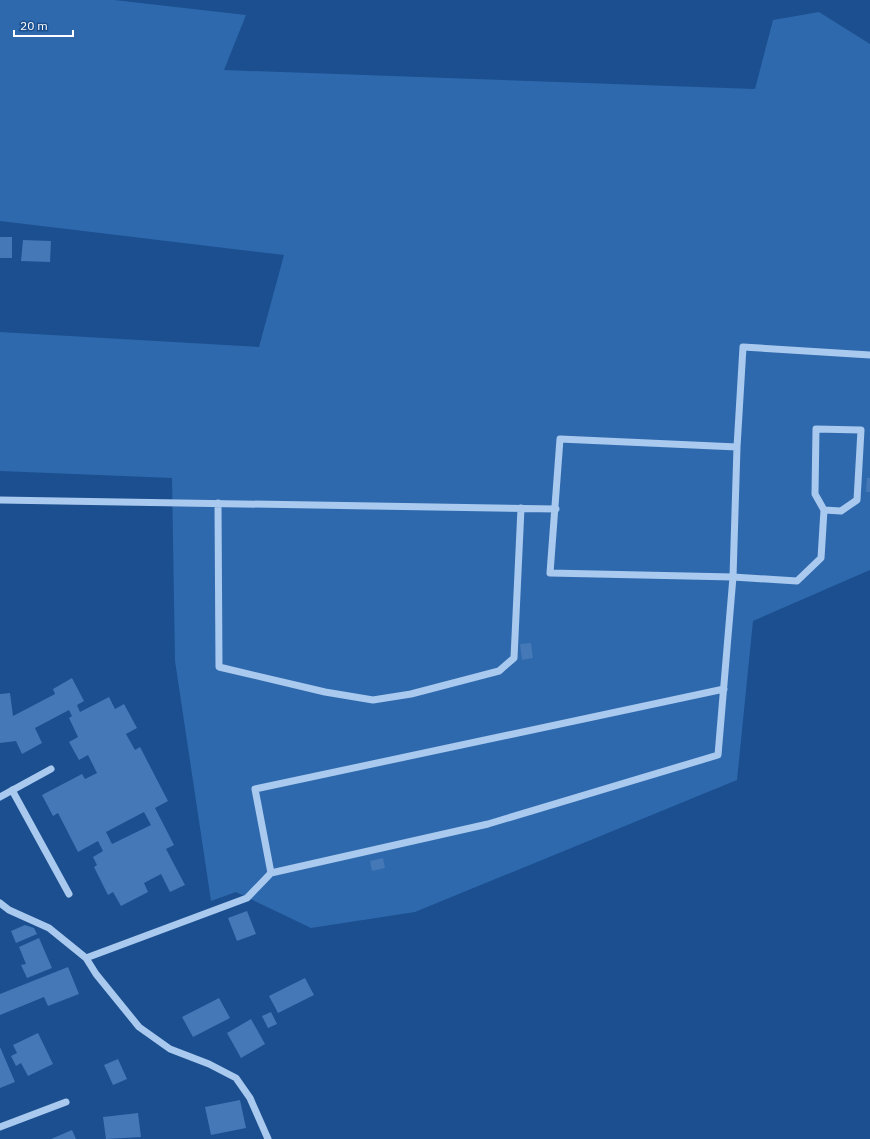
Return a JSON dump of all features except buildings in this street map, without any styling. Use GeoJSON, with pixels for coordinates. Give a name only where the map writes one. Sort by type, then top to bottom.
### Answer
{"type":"FeatureCollection","features":[{"type":"Feature","properties":{"kind":"street"},"geometry":{"type":"LineString","coordinates":[[86,958],[247,898],[271,873],[488,824],[718,755],[734,577],[737,447],[743,347],[870,355]]}},
{"type":"Feature","properties":{"kind":"street"},"geometry":{"type":"LineString","coordinates":[[737,447],[560,439],[556,509],[550,573],[734,577],[797,581],[821,558],[824,510],[815,494],[816,429],[861,430],[858,500],[841,511],[824,510]]}},
{"type":"Feature","properties":{"kind":"street"},"geometry":{"type":"LineString","coordinates":[[0,500],[556,509]]}},
{"type":"Feature","properties":{"kind":"street"},"geometry":{"type":"LineString","coordinates":[[218,503],[219,667],[326,692],[373,700],[411,694],[498,671],[514,658],[521,508]]}},
{"type":"Feature","properties":{"kind":"street"},"geometry":{"type":"LineString","coordinates":[[271,873],[255,788],[724,689]]}},
{"type":"Feature","properties":{"kind":"street"},"geometry":{"type":"LineString","coordinates":[[0,797],[51,769]]}},
{"type":"Feature","properties":{"kind":"street"},"geometry":{"type":"LineString","coordinates":[[12,790],[69,894]]}},
{"type":"Feature","properties":{"kind":"street"},"geometry":{"type":"LineString","coordinates":[[0,903],[10,910],[49,928],[86,958],[96,974],[139,1027],[170,1049],[209,1064],[236,1078],[250,1098],[268,1139]]}},
{"type":"Feature","properties":{"kind":"street"},"geometry":{"type":"LineString","coordinates":[[0,1127],[66,1102]]}},
{"type":"Feature","properties":{"kind":"shaded area"},"geometry":{"type":"Polygon","coordinates":[[[0,0],[114,0],[246,15],[224,70],[755,89],[773,20],[819,12],[870,44],[870,570],[753,621],[737,780],[415,912],[311,928],[236,892],[211,901],[175,661],[172,478],[0,471],[0,332],[259,347],[284,255],[0,221],[0,0]]]}}]}
